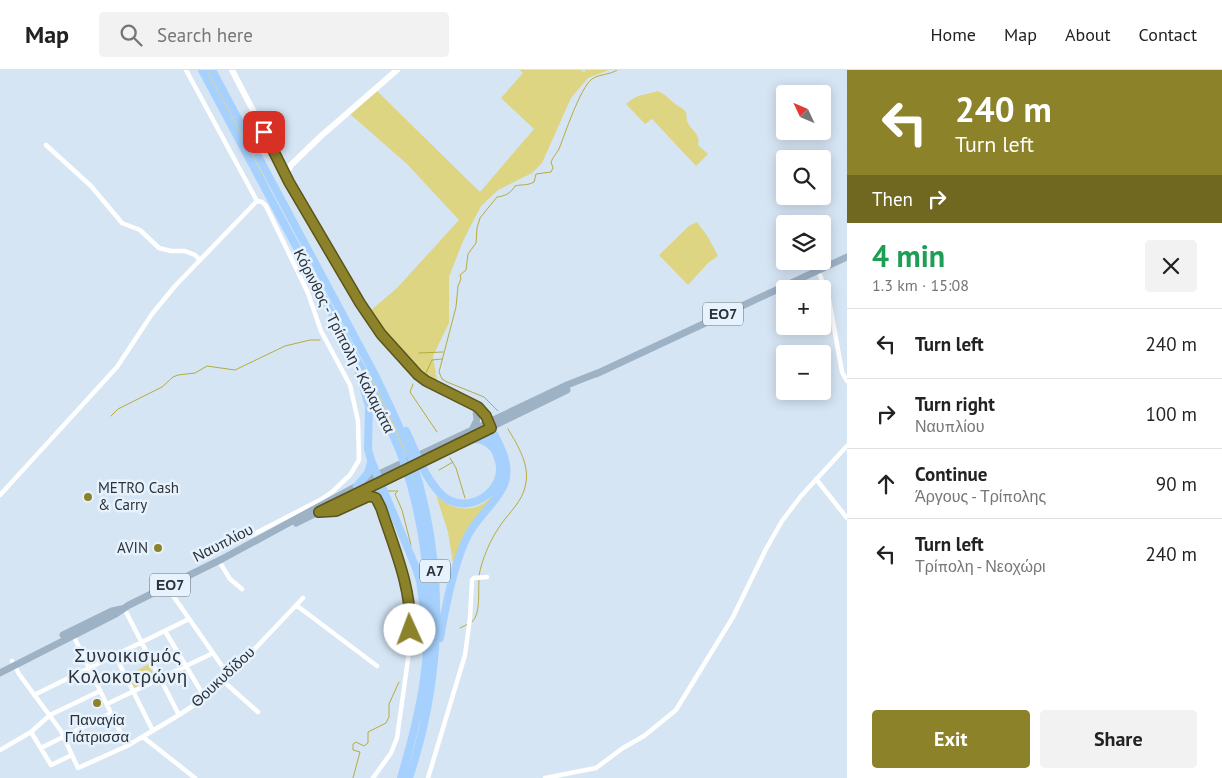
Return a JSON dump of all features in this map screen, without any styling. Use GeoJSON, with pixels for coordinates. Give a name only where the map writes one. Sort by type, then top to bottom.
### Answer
{"type":"FeatureCollection","features":[{"type":"Feature","properties":{"kind":"highway","name":"Κόρινθος - Τρίπολη - Καλαμάτα"},"geometry":{"type":"LineString","coordinates":[[202,70],[382,409],[410,456]]}},
{"type":"Feature","properties":{"kind":"highway","name":"Κόρινθος - Τρίπολη - Καλαμάτα"},"geometry":{"type":"LineString","coordinates":[[212,70],[386,397],[410,456],[426,567],[428,644],[420,704],[401,778]]}},
{"type":"Feature","properties":{"kind":"highway"},"geometry":{"type":"LineString","coordinates":[[347,342],[368,397],[368,449],[371,460],[420,581],[428,644]]}},
{"type":"Feature","properties":{"kind":"highway"},"geometry":{"type":"LineString","coordinates":[[410,456],[424,468],[437,489],[445,497],[457,503],[474,502],[489,494],[498,482],[500,472],[500,464],[493,449],[488,426]]}},
{"type":"Feature","properties":{"kind":"highway"},"geometry":{"type":"LineString","coordinates":[[434,672],[445,614],[463,545],[475,522],[499,493],[506,477],[504,456],[488,426]]}},
{"type":"Feature","properties":{"kind":"highway"},"geometry":{"type":"LineString","coordinates":[[462,442],[479,439],[486,441],[493,449]]}},
{"type":"Feature","properties":{"kind":"highway"},"geometry":{"type":"LineString","coordinates":[[371,460],[368,473],[360,488],[376,489],[386,499]]}},
{"type":"Feature","properties":{"kind":"highway","name":"Κόρινθος - Τρίπολη - Καλαμάτα"},"geometry":{"type":"LineString","coordinates":[[409,778],[422,735],[434,672],[437,618],[435,566],[428,523],[412,474]]}},
{"type":"Feature","properties":{"kind":"main road"},"geometry":{"type":"LineString","coordinates":[[232,70],[289,182],[352,290],[381,334],[422,378],[478,407],[488,426]]}},
{"type":"Feature","properties":{"kind":"main road"},"geometry":{"type":"LineString","coordinates":[[286,174],[291,165],[321,136],[397,70]]}},
{"type":"Feature","properties":{"kind":"main road","name":"ΕΟ7"},"geometry":{"type":"LineString","coordinates":[[831,264],[847,257]]}},
{"type":"Feature","properties":{"kind":"main road","name":"ΕΟ7"},"geometry":{"type":"LineString","coordinates":[[360,488],[462,442],[488,426],[550,399],[600,372],[818,270]]}},
{"type":"Feature","properties":{"kind":"main road"},"geometry":{"type":"LineString","coordinates":[[467,401],[488,426]]}},
{"type":"Feature","properties":{"kind":"main road"},"geometry":{"type":"LineString","coordinates":[[472,430],[477,420],[476,411]]}},
{"type":"Feature","properties":{"kind":"main road","name":"ΕΟ7"},"geometry":{"type":"LineString","coordinates":[[379,479],[472,430],[488,426]]}},
{"type":"Feature","properties":{"kind":"main road","name":"Ναυπλίου"},"geometry":{"type":"LineString","coordinates":[[283,527],[300,522],[360,488]]}},
{"type":"Feature","properties":{"kind":"main road","name":"Ναυπλίου"},"geometry":{"type":"LineString","coordinates":[[0,667],[13,663],[112,611],[123,608],[167,587],[360,488]]}},
{"type":"Feature","properties":{"kind":"main road","name":"Ναυπλίου"},"geometry":{"type":"LineString","coordinates":[[0,673],[13,663]]}},
{"type":"Feature","properties":{"kind":"street"},"geometry":{"type":"LineString","coordinates":[[186,70],[257,202]]}},
{"type":"Feature","properties":{"kind":"street"},"geometry":{"type":"LineString","coordinates":[[46,145],[91,186],[122,223],[140,230],[159,248],[170,251],[185,250],[200,260]]}},
{"type":"Feature","properties":{"kind":"street"},"geometry":{"type":"LineString","coordinates":[[0,495],[117,367],[162,301],[257,202]]}},
{"type":"Feature","properties":{"kind":"street"},"geometry":{"type":"LineString","coordinates":[[250,536],[332,492],[350,475],[358,460],[358,421],[350,385],[321,331],[308,293],[266,206],[262,202],[257,202]]}},
{"type":"Feature","properties":{"kind":"street"},"geometry":{"type":"LineString","coordinates":[[818,270],[829,300],[842,372],[847,381]]}},
{"type":"Feature","properties":{"kind":"street"},"geometry":{"type":"LineString","coordinates":[[545,778],[596,768],[623,748],[644,736],[676,710],[733,617],[782,520],[816,479],[847,446]]}},
{"type":"Feature","properties":{"kind":"street"},"geometry":{"type":"LineString","coordinates":[[816,479],[847,518]]}},
{"type":"Feature","properties":{"kind":"street"},"geometry":{"type":"LineString","coordinates":[[319,512],[336,511],[369,496],[376,498],[381,508],[406,588],[410,618],[409,652],[398,732],[391,753],[373,778]]}},
{"type":"Feature","properties":{"kind":"street"},"geometry":{"type":"LineString","coordinates":[[218,561],[230,579],[242,589]]}},
{"type":"Feature","properties":{"kind":"street"},"geometry":{"type":"LineString","coordinates":[[428,778],[465,655],[470,618],[472,580],[485,577]]}},
{"type":"Feature","properties":{"kind":"street"},"geometry":{"type":"LineString","coordinates":[[167,587],[229,676]]}},
{"type":"Feature","properties":{"kind":"street","name":"Θουκυδίδου"},"geometry":{"type":"LineString","coordinates":[[72,755],[78,768],[127,746],[179,715],[204,698],[229,676],[303,598]]}},
{"type":"Feature","properties":{"kind":"street"},"geometry":{"type":"LineString","coordinates":[[296,605],[377,666]]}},
{"type":"Feature","properties":{"kind":"street"},"geometry":{"type":"LineString","coordinates":[[123,608],[179,715]]}},
{"type":"Feature","properties":{"kind":"street"},"geometry":{"type":"LineString","coordinates":[[34,694],[190,619]]}},
{"type":"Feature","properties":{"kind":"street"},"geometry":{"type":"LineString","coordinates":[[165,631],[204,698]]}},
{"type":"Feature","properties":{"kind":"street"},"geometry":{"type":"LineString","coordinates":[[72,633],[127,746]]}},
{"type":"Feature","properties":{"kind":"street"},"geometry":{"type":"LineString","coordinates":[[107,704],[213,653]]}},
{"type":"Feature","properties":{"kind":"street"},"geometry":{"type":"LineString","coordinates":[[115,655],[153,731]]}},
{"type":"Feature","properties":{"kind":"street"},"geometry":{"type":"LineString","coordinates":[[13,663],[50,715],[72,755],[51,765],[31,732]]}},
{"type":"Feature","properties":{"kind":"street"},"geometry":{"type":"LineString","coordinates":[[223,681],[258,712]]}},
{"type":"Feature","properties":{"kind":"street"},"geometry":{"type":"LineString","coordinates":[[0,750],[31,732],[50,715],[100,691]]}},
{"type":"Feature","properties":{"kind":"street"},"geometry":{"type":"LineString","coordinates":[[41,748],[111,713]]}},
{"type":"Feature","properties":{"kind":"street"},"geometry":{"type":"LineString","coordinates":[[143,737],[195,778]]}},
{"type":"Feature","properties":{"kind":"shaded area"},"geometry":{"type":"Polygon","coordinates":[[[206,70],[208,70],[270,188],[264,179],[206,70]]]}},
{"type":"Feature","properties":{"kind":"shaded area"},"geometry":{"type":"Polygon","coordinates":[[[520,70],[581,70],[584,72],[586,70],[609,70],[588,78],[571,98],[542,163],[532,173],[498,190],[481,206],[463,241],[449,277],[449,323],[433,356],[437,380],[426,377],[381,327],[370,311],[397,288],[459,220],[407,164],[350,114],[377,91],[480,192],[534,129],[501,98],[523,73],[520,70]]]}},
{"type":"Feature","properties":{"kind":"shaded area"},"geometry":{"type":"Polygon","coordinates":[[[658,91],[685,111],[687,121],[697,135],[698,145],[708,154],[696,166],[652,119],[645,124],[626,104],[637,97],[658,91]]]}},
{"type":"Feature","properties":{"kind":"shaded area"},"geometry":{"type":"Polygon","coordinates":[[[697,222],[718,256],[708,263],[688,285],[659,255],[689,226],[697,222]]]}},
{"type":"Feature","properties":{"kind":"shaded area"},"geometry":{"type":"Polygon","coordinates":[[[360,358],[380,393],[397,430],[411,468],[422,508],[429,549],[433,589],[434,630],[430,677],[420,726],[431,584],[395,431],[360,358]]]}},
{"type":"Feature","properties":{"kind":"shaded area"},"geometry":{"type":"Polygon","coordinates":[[[500,450],[501,487],[479,515],[454,570],[448,532],[436,495],[455,507],[469,508],[483,504],[497,489],[500,450]]]}},
{"type":"Feature","properties":{"kind":"shaded area"},"geometry":{"type":"Polygon","coordinates":[[[149,664],[155,678],[134,688],[127,675],[149,664]]]}},
{"type":"Feature","properties":{"kind":"waterway"},"geometry":{"type":"LineString","coordinates":[[498,411],[484,397],[442,379],[439,372],[456,307],[460,275],[466,270],[468,254],[476,243],[480,218],[497,197],[507,194],[515,186],[534,182],[536,174],[551,172],[553,168],[551,162],[559,149],[578,101],[587,84],[595,77],[617,70]]}},
{"type":"Feature","properties":{"kind":"waterway"},"geometry":{"type":"LineString","coordinates":[[111,416],[118,409],[162,387],[178,375],[195,373],[207,366],[235,370],[285,346],[310,340],[320,340]]}},
{"type":"Feature","properties":{"kind":"waterway"},"geometry":{"type":"LineString","coordinates":[[419,353],[443,352]]}},
{"type":"Feature","properties":{"kind":"waterway"},"geometry":{"type":"LineString","coordinates":[[426,373],[432,360],[442,359]]}},
{"type":"Feature","properties":{"kind":"waterway"},"geometry":{"type":"LineString","coordinates":[[413,384],[410,392],[437,432]]}},
{"type":"Feature","properties":{"kind":"waterway"},"geometry":{"type":"LineString","coordinates":[[479,576],[482,562],[491,542],[502,523],[519,502],[525,487],[525,464],[508,429]]}},
{"type":"Feature","properties":{"kind":"waterway"},"geometry":{"type":"LineString","coordinates":[[450,458],[456,468],[465,498]]}},
{"type":"Feature","properties":{"kind":"waterway"},"geometry":{"type":"LineString","coordinates":[[439,470],[453,462]]}},
{"type":"Feature","properties":{"kind":"waterway"},"geometry":{"type":"LineString","coordinates":[[388,491],[398,491],[395,494],[402,510],[411,545]]}},
{"type":"Feature","properties":{"kind":"waterway"},"geometry":{"type":"LineString","coordinates":[[472,622],[477,614],[479,580]]}},
{"type":"Feature","properties":{"kind":"waterway"},"geometry":{"type":"LineString","coordinates":[[460,628],[468,624]]}},
{"type":"Feature","properties":{"kind":"waterway"},"geometry":{"type":"LineString","coordinates":[[413,653],[418,650]]}},
{"type":"Feature","properties":{"kind":"waterway"},"geometry":{"type":"LineString","coordinates":[[353,778],[360,752],[353,750],[353,744],[356,742],[364,746],[368,743],[368,732],[386,723],[389,717],[389,704],[399,682]]}},
{"type":"Feature","properties":{"kind":"place","name":"METRO Cash & Carry"},"geometry":{"type":"Point","coordinates":[88,497]}},
{"type":"Feature","properties":{"kind":"place","name":"AVIN"},"geometry":{"type":"Point","coordinates":[158,548]}},
{"type":"Feature","properties":{"kind":"place","name":"Παναγία Γιάτρισσα"},"geometry":{"type":"Point","coordinates":[97,703]}},
{"type":"Feature","properties":{"kind":"district","name":"Συνοικισμός Κολοκοτρώνη"},"geometry":{"type":"Point","coordinates":[128,666]}},
{"type":"Feature","properties":{"kind":"route"},"geometry":{"type":"LineString","coordinates":[[264,132],[289,182],[360,303],[381,334],[418,375],[426,381],[475,404],[486,416],[491,428],[319,512],[336,511],[369,496],[376,498],[404,578],[410,630]]}}]}
